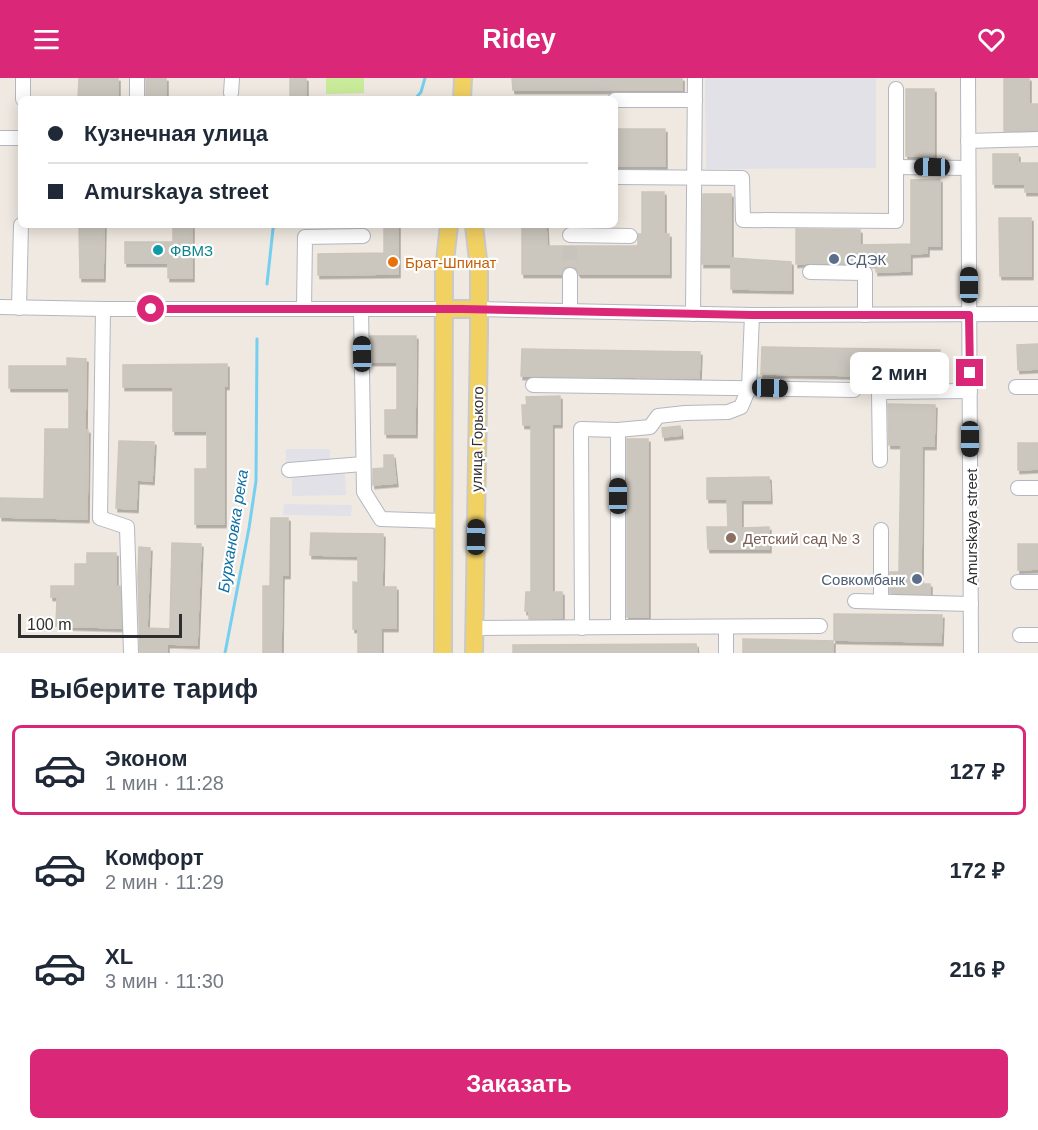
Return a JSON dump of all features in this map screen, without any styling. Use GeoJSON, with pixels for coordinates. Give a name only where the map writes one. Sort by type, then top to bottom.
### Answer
{"type":"FeatureCollection","features":[{"type":"Feature","properties":{"kind":"main road"},"geometry":{"type":"LineString","coordinates":[[462,96],[463,78]]}},
{"type":"Feature","properties":{"kind":"main road"},"geometry":{"type":"LineString","coordinates":[[443,653],[444,270],[449,228]]}},
{"type":"Feature","properties":{"kind":"main road","name":"улица Горького"},"geometry":{"type":"LineString","coordinates":[[474,228],[479,309],[474,653]]}},
{"type":"Feature","properties":{"kind":"main road"},"geometry":{"type":"LineString","coordinates":[[444,309],[479,309]]}},
{"type":"Feature","properties":{"kind":"street"},"geometry":{"type":"LineString","coordinates":[[23,78],[23,96]]}},
{"type":"Feature","properties":{"kind":"street"},"geometry":{"type":"LineString","coordinates":[[136,78],[137,96]]}},
{"type":"Feature","properties":{"kind":"street"},"geometry":{"type":"LineString","coordinates":[[231,93],[232,78]]}},
{"type":"Feature","properties":{"kind":"street"},"geometry":{"type":"LineString","coordinates":[[693,314],[695,78]]}},
{"type":"Feature","properties":{"kind":"street","name":"Amurskaya street"},"geometry":{"type":"LineString","coordinates":[[968,78],[971,653]]}},
{"type":"Feature","properties":{"kind":"street"},"geometry":{"type":"LineString","coordinates":[[618,177],[742,178],[743,220],[896,221],[896,89]]}},
{"type":"Feature","properties":{"kind":"street"},"geometry":{"type":"LineString","coordinates":[[618,100],[695,100]]}},
{"type":"Feature","properties":{"kind":"street"},"geometry":{"type":"LineString","coordinates":[[0,138],[18,138]]}},
{"type":"Feature","properties":{"kind":"street"},"geometry":{"type":"LineString","coordinates":[[968,141],[1038,140]]}},
{"type":"Feature","properties":{"kind":"street"},"geometry":{"type":"LineString","coordinates":[[896,167],[968,168]]}},
{"type":"Feature","properties":{"kind":"street"},"geometry":{"type":"LineString","coordinates":[[19,308],[21,228]]}},
{"type":"Feature","properties":{"kind":"street"},"geometry":{"type":"LineString","coordinates":[[570,235],[630,236]]}},
{"type":"Feature","properties":{"kind":"street"},"geometry":{"type":"LineString","coordinates":[[304,309],[305,237],[363,236]]}},
{"type":"Feature","properties":{"kind":"street"},"geometry":{"type":"LineString","coordinates":[[810,272],[866,273],[865,315]]}},
{"type":"Feature","properties":{"kind":"street"},"geometry":{"type":"LineString","coordinates":[[570,274],[570,311]]}},
{"type":"Feature","properties":{"kind":"street"},"geometry":{"type":"LineString","coordinates":[[0,308],[444,309]]}},
{"type":"Feature","properties":{"kind":"street"},"geometry":{"type":"LineString","coordinates":[[103,309],[100,518],[127,527],[131,653]]}},
{"type":"Feature","properties":{"kind":"street"},"geometry":{"type":"LineString","coordinates":[[361,309],[364,492],[381,519],[443,521]]}},
{"type":"Feature","properties":{"kind":"street"},"geometry":{"type":"LineString","coordinates":[[479,309],[752,315],[1038,315]]}},
{"type":"Feature","properties":{"kind":"street"},"geometry":{"type":"LineString","coordinates":[[582,628],[581,429],[618,430],[650,427],[658,416],[728,412],[741,407],[749,388],[752,315]]}},
{"type":"Feature","properties":{"kind":"street"},"geometry":{"type":"LineString","coordinates":[[532,385],[854,390]]}},
{"type":"Feature","properties":{"kind":"street"},"geometry":{"type":"LineString","coordinates":[[1017,387],[1038,387]]}},
{"type":"Feature","properties":{"kind":"street"},"geometry":{"type":"LineString","coordinates":[[880,460],[879,392],[970,391]]}},
{"type":"Feature","properties":{"kind":"street"},"geometry":{"type":"LineString","coordinates":[[618,430],[618,627]]}},
{"type":"Feature","properties":{"kind":"street"},"geometry":{"type":"LineString","coordinates":[[289,470],[363,464]]}},
{"type":"Feature","properties":{"kind":"street"},"geometry":{"type":"LineString","coordinates":[[1018,488],[1038,488]]}},
{"type":"Feature","properties":{"kind":"street"},"geometry":{"type":"LineString","coordinates":[[881,530],[881,601]]}},
{"type":"Feature","properties":{"kind":"street"},"geometry":{"type":"LineString","coordinates":[[1018,582],[1038,582]]}},
{"type":"Feature","properties":{"kind":"street"},"geometry":{"type":"LineString","coordinates":[[855,601],[971,604]]}},
{"type":"Feature","properties":{"kind":"street"},"geometry":{"type":"LineString","coordinates":[[474,628],[820,626]]}},
{"type":"Feature","properties":{"kind":"street"},"geometry":{"type":"LineString","coordinates":[[726,627],[726,653]]}},
{"type":"Feature","properties":{"kind":"street"},"geometry":{"type":"LineString","coordinates":[[1020,635],[1038,635]]}},
{"type":"Feature","properties":{"kind":"shaded area"},"geometry":{"type":"Polygon","coordinates":[[[705,78],[876,78],[876,168],[706,169],[705,78]]]}},
{"type":"Feature","properties":{"kind":"shaded area"},"geometry":{"type":"Polygon","coordinates":[[[286,449],[330,449],[330,463],[286,463],[286,449]]]}},
{"type":"Feature","properties":{"kind":"shaded area"},"geometry":{"type":"Polygon","coordinates":[[[345,474],[346,495],[292,496],[292,475],[345,474]]]}},
{"type":"Feature","properties":{"kind":"shaded area"},"geometry":{"type":"Polygon","coordinates":[[[284,504],[352,505],[351,516],[283,515],[284,504]]]}},
{"type":"Feature","properties":{"kind":"green space"},"geometry":{"type":"Polygon","coordinates":[[[326,78],[364,78],[364,93],[326,94],[326,78]]]}},
{"type":"Feature","properties":{"kind":"building"},"geometry":{"type":"Polygon","coordinates":[[[79,78],[118,78],[118,96],[78,96],[79,78]]]}},
{"type":"Feature","properties":{"kind":"building"},"geometry":{"type":"Polygon","coordinates":[[[146,78],[166,78],[166,96],[146,96],[146,78]]]}},
{"type":"Feature","properties":{"kind":"building"},"geometry":{"type":"Polygon","coordinates":[[[290,78],[306,78],[306,96],[290,96],[290,78]]]}},
{"type":"Feature","properties":{"kind":"building"},"geometry":{"type":"Polygon","coordinates":[[[512,78],[682,78],[682,90],[513,90],[512,78]]]}},
{"type":"Feature","properties":{"kind":"building"},"geometry":{"type":"Polygon","coordinates":[[[1004,78],[1029,78],[1029,104],[1038,104],[1038,130],[1004,131],[1004,78]]]}},
{"type":"Feature","properties":{"kind":"building"},"geometry":{"type":"Polygon","coordinates":[[[906,89],[934,89],[934,156],[906,156],[906,89]]]}},
{"type":"Feature","properties":{"kind":"building"},"geometry":{"type":"Polygon","coordinates":[[[618,129],[665,129],[665,166],[618,166],[618,129]]]}},
{"type":"Feature","properties":{"kind":"building"},"geometry":{"type":"Polygon","coordinates":[[[993,154],[1018,154],[1018,163],[1038,163],[1038,192],[1025,192],[1025,184],[993,184],[993,154]]]}},
{"type":"Feature","properties":{"kind":"building"},"geometry":{"type":"Polygon","coordinates":[[[940,179],[940,246],[927,246],[927,253],[910,254],[910,271],[876,272],[876,264],[796,264],[796,229],[860,230],[860,245],[911,244],[911,180],[940,179]]]}},
{"type":"Feature","properties":{"kind":"building"},"geometry":{"type":"Polygon","coordinates":[[[642,192],[664,192],[664,234],[669,234],[669,274],[579,274],[575,268],[569,266],[561,274],[522,274],[522,228],[546,228],[547,246],[638,246],[638,234],[642,234],[642,192]]]}},
{"type":"Feature","properties":{"kind":"building"},"geometry":{"type":"Polygon","coordinates":[[[703,194],[731,194],[731,264],[702,264],[703,194]]]}},
{"type":"Feature","properties":{"kind":"building"},"geometry":{"type":"Polygon","coordinates":[[[999,218],[1031,218],[1031,276],[1000,276],[999,218]]]}},
{"type":"Feature","properties":{"kind":"building"},"geometry":{"type":"Polygon","coordinates":[[[79,228],[104,228],[103,278],[80,278],[79,228]]]}},
{"type":"Feature","properties":{"kind":"building","name":"ФВМЗ"},"geometry":{"type":"Polygon","coordinates":[[[173,228],[192,228],[192,278],[168,278],[168,263],[125,263],[125,242],[173,242],[173,228]]]}},
{"type":"Feature","properties":{"kind":"building"},"geometry":{"type":"Polygon","coordinates":[[[384,228],[398,228],[398,274],[318,275],[318,254],[384,253],[384,228]]]}},
{"type":"Feature","properties":{"kind":"building"},"geometry":{"type":"Polygon","coordinates":[[[731,258],[791,262],[791,290],[731,289],[731,258]]]}},
{"type":"Feature","properties":{"kind":"building"},"geometry":{"type":"Polygon","coordinates":[[[370,336],[416,336],[415,434],[385,434],[385,410],[397,410],[397,362],[371,362],[370,336]]]}},
{"type":"Feature","properties":{"kind":"building"},"geometry":{"type":"Polygon","coordinates":[[[1038,344],[1038,369],[1018,370],[1017,345],[1038,344]]]}},
{"type":"Feature","properties":{"kind":"building"},"geometry":{"type":"Polygon","coordinates":[[[762,347],[940,350],[939,377],[761,374],[762,347]]]}},
{"type":"Feature","properties":{"kind":"building"},"geometry":{"type":"Polygon","coordinates":[[[522,349],[700,352],[699,378],[521,376],[522,349]]]}},
{"type":"Feature","properties":{"kind":"building"},"geometry":{"type":"Polygon","coordinates":[[[67,358],[86,359],[87,519],[0,517],[0,498],[44,499],[45,429],[69,429],[69,388],[9,388],[9,366],[67,366],[67,358]]]}},
{"type":"Feature","properties":{"kind":"building"},"geometry":{"type":"Polygon","coordinates":[[[227,364],[227,386],[224,386],[224,524],[195,524],[195,469],[207,469],[207,431],[173,431],[173,387],[123,387],[123,365],[227,364]]]}},
{"type":"Feature","properties":{"kind":"building"},"geometry":{"type":"Polygon","coordinates":[[[560,396],[560,424],[552,424],[552,592],[562,592],[562,618],[529,619],[529,611],[525,611],[526,592],[531,592],[531,425],[523,425],[522,405],[527,405],[526,397],[560,396]]]}},
{"type":"Feature","properties":{"kind":"building"},"geometry":{"type":"Polygon","coordinates":[[[888,404],[935,405],[934,446],[922,446],[921,584],[930,584],[930,594],[890,593],[890,572],[899,572],[901,445],[889,445],[888,404]]]}},
{"type":"Feature","properties":{"kind":"building"},"geometry":{"type":"Polygon","coordinates":[[[680,426],[681,435],[663,437],[662,428],[680,426]]]}},
{"type":"Feature","properties":{"kind":"building"},"geometry":{"type":"Polygon","coordinates":[[[627,439],[648,439],[648,617],[627,617],[627,439]]]}},
{"type":"Feature","properties":{"kind":"building"},"geometry":{"type":"Polygon","coordinates":[[[119,441],[154,442],[152,481],[137,480],[136,509],[116,508],[119,441]]]}},
{"type":"Feature","properties":{"kind":"building"},"geometry":{"type":"Polygon","coordinates":[[[1018,443],[1038,443],[1038,469],[1018,470],[1018,443]]]}},
{"type":"Feature","properties":{"kind":"building"},"geometry":{"type":"Polygon","coordinates":[[[384,455],[393,455],[396,483],[373,485],[373,469],[384,468],[384,455]]]}},
{"type":"Feature","properties":{"kind":"building"},"geometry":{"type":"Polygon","coordinates":[[[769,477],[770,500],[741,500],[741,528],[769,527],[769,549],[708,549],[707,527],[728,527],[727,499],[707,499],[707,478],[769,477]]]}},
{"type":"Feature","properties":{"kind":"building"},"geometry":{"type":"Polygon","coordinates":[[[271,518],[288,518],[288,575],[282,575],[281,653],[263,653],[263,586],[270,586],[271,518]]]}},
{"type":"Feature","properties":{"kind":"building"},"geometry":{"type":"Polygon","coordinates":[[[311,533],[383,534],[382,587],[396,587],[396,628],[381,628],[381,653],[358,653],[358,629],[353,629],[353,582],[358,583],[358,556],[310,555],[311,533]]]}},
{"type":"Feature","properties":{"kind":"building"},"geometry":{"type":"Polygon","coordinates":[[[172,543],[201,544],[197,645],[167,644],[167,653],[140,653],[139,547],[150,548],[147,628],[170,629],[172,543]]]}},
{"type":"Feature","properties":{"kind":"building"},"geometry":{"type":"Polygon","coordinates":[[[1018,544],[1038,544],[1038,569],[1018,570],[1018,544]]]}},
{"type":"Feature","properties":{"kind":"building"},"geometry":{"type":"Polygon","coordinates":[[[87,553],[116,553],[116,586],[120,586],[121,628],[56,626],[57,597],[51,597],[51,586],[75,586],[75,564],[87,564],[87,553]]]}},
{"type":"Feature","properties":{"kind":"building"},"geometry":{"type":"Polygon","coordinates":[[[834,614],[942,615],[941,642],[834,640],[834,614]]]}},
{"type":"Feature","properties":{"kind":"building"},"geometry":{"type":"Polygon","coordinates":[[[743,639],[833,641],[833,653],[743,653],[743,639]]]}},
{"type":"Feature","properties":{"kind":"building"},"geometry":{"type":"Polygon","coordinates":[[[696,644],[697,653],[513,653],[513,645],[696,644]]]}},
{"type":"Feature","properties":{"kind":"waterway","name":"Бурхановка река"},"geometry":{"type":"LineString","coordinates":[[418,96],[425,78]]}},
{"type":"Feature","properties":{"kind":"waterway","name":"Бурхановка река"},"geometry":{"type":"LineString","coordinates":[[267,284],[274,228]]}},
{"type":"Feature","properties":{"kind":"waterway","name":"Бурхановка река"},"geometry":{"type":"LineString","coordinates":[[225,653],[256,481],[257,339]]}},
{"type":"Feature","properties":{"kind":"tunnel"},"geometry":{"type":"LineString","coordinates":[[570,246],[570,275]]}},
{"type":"Feature","properties":{"kind":"place","name":"ФВМЗ"},"geometry":{"type":"Point","coordinates":[158,250]}},
{"type":"Feature","properties":{"kind":"place","name":"СДЭК"},"geometry":{"type":"Point","coordinates":[834,259]}},
{"type":"Feature","properties":{"kind":"place","name":"Брат-Шпинат"},"geometry":{"type":"Point","coordinates":[393,262]}},
{"type":"Feature","properties":{"kind":"place","name":"Детский сад № 3"},"geometry":{"type":"Point","coordinates":[731,538]}},
{"type":"Feature","properties":{"kind":"place","name":"Совкомбанк"},"geometry":{"type":"Point","coordinates":[917,579]}},
{"type":"Feature","properties":{"kind":"route"},"geometry":{"type":"LineString","coordinates":[[151,309],[501,309],[752,315],[969,315],[970,373]]}}]}
